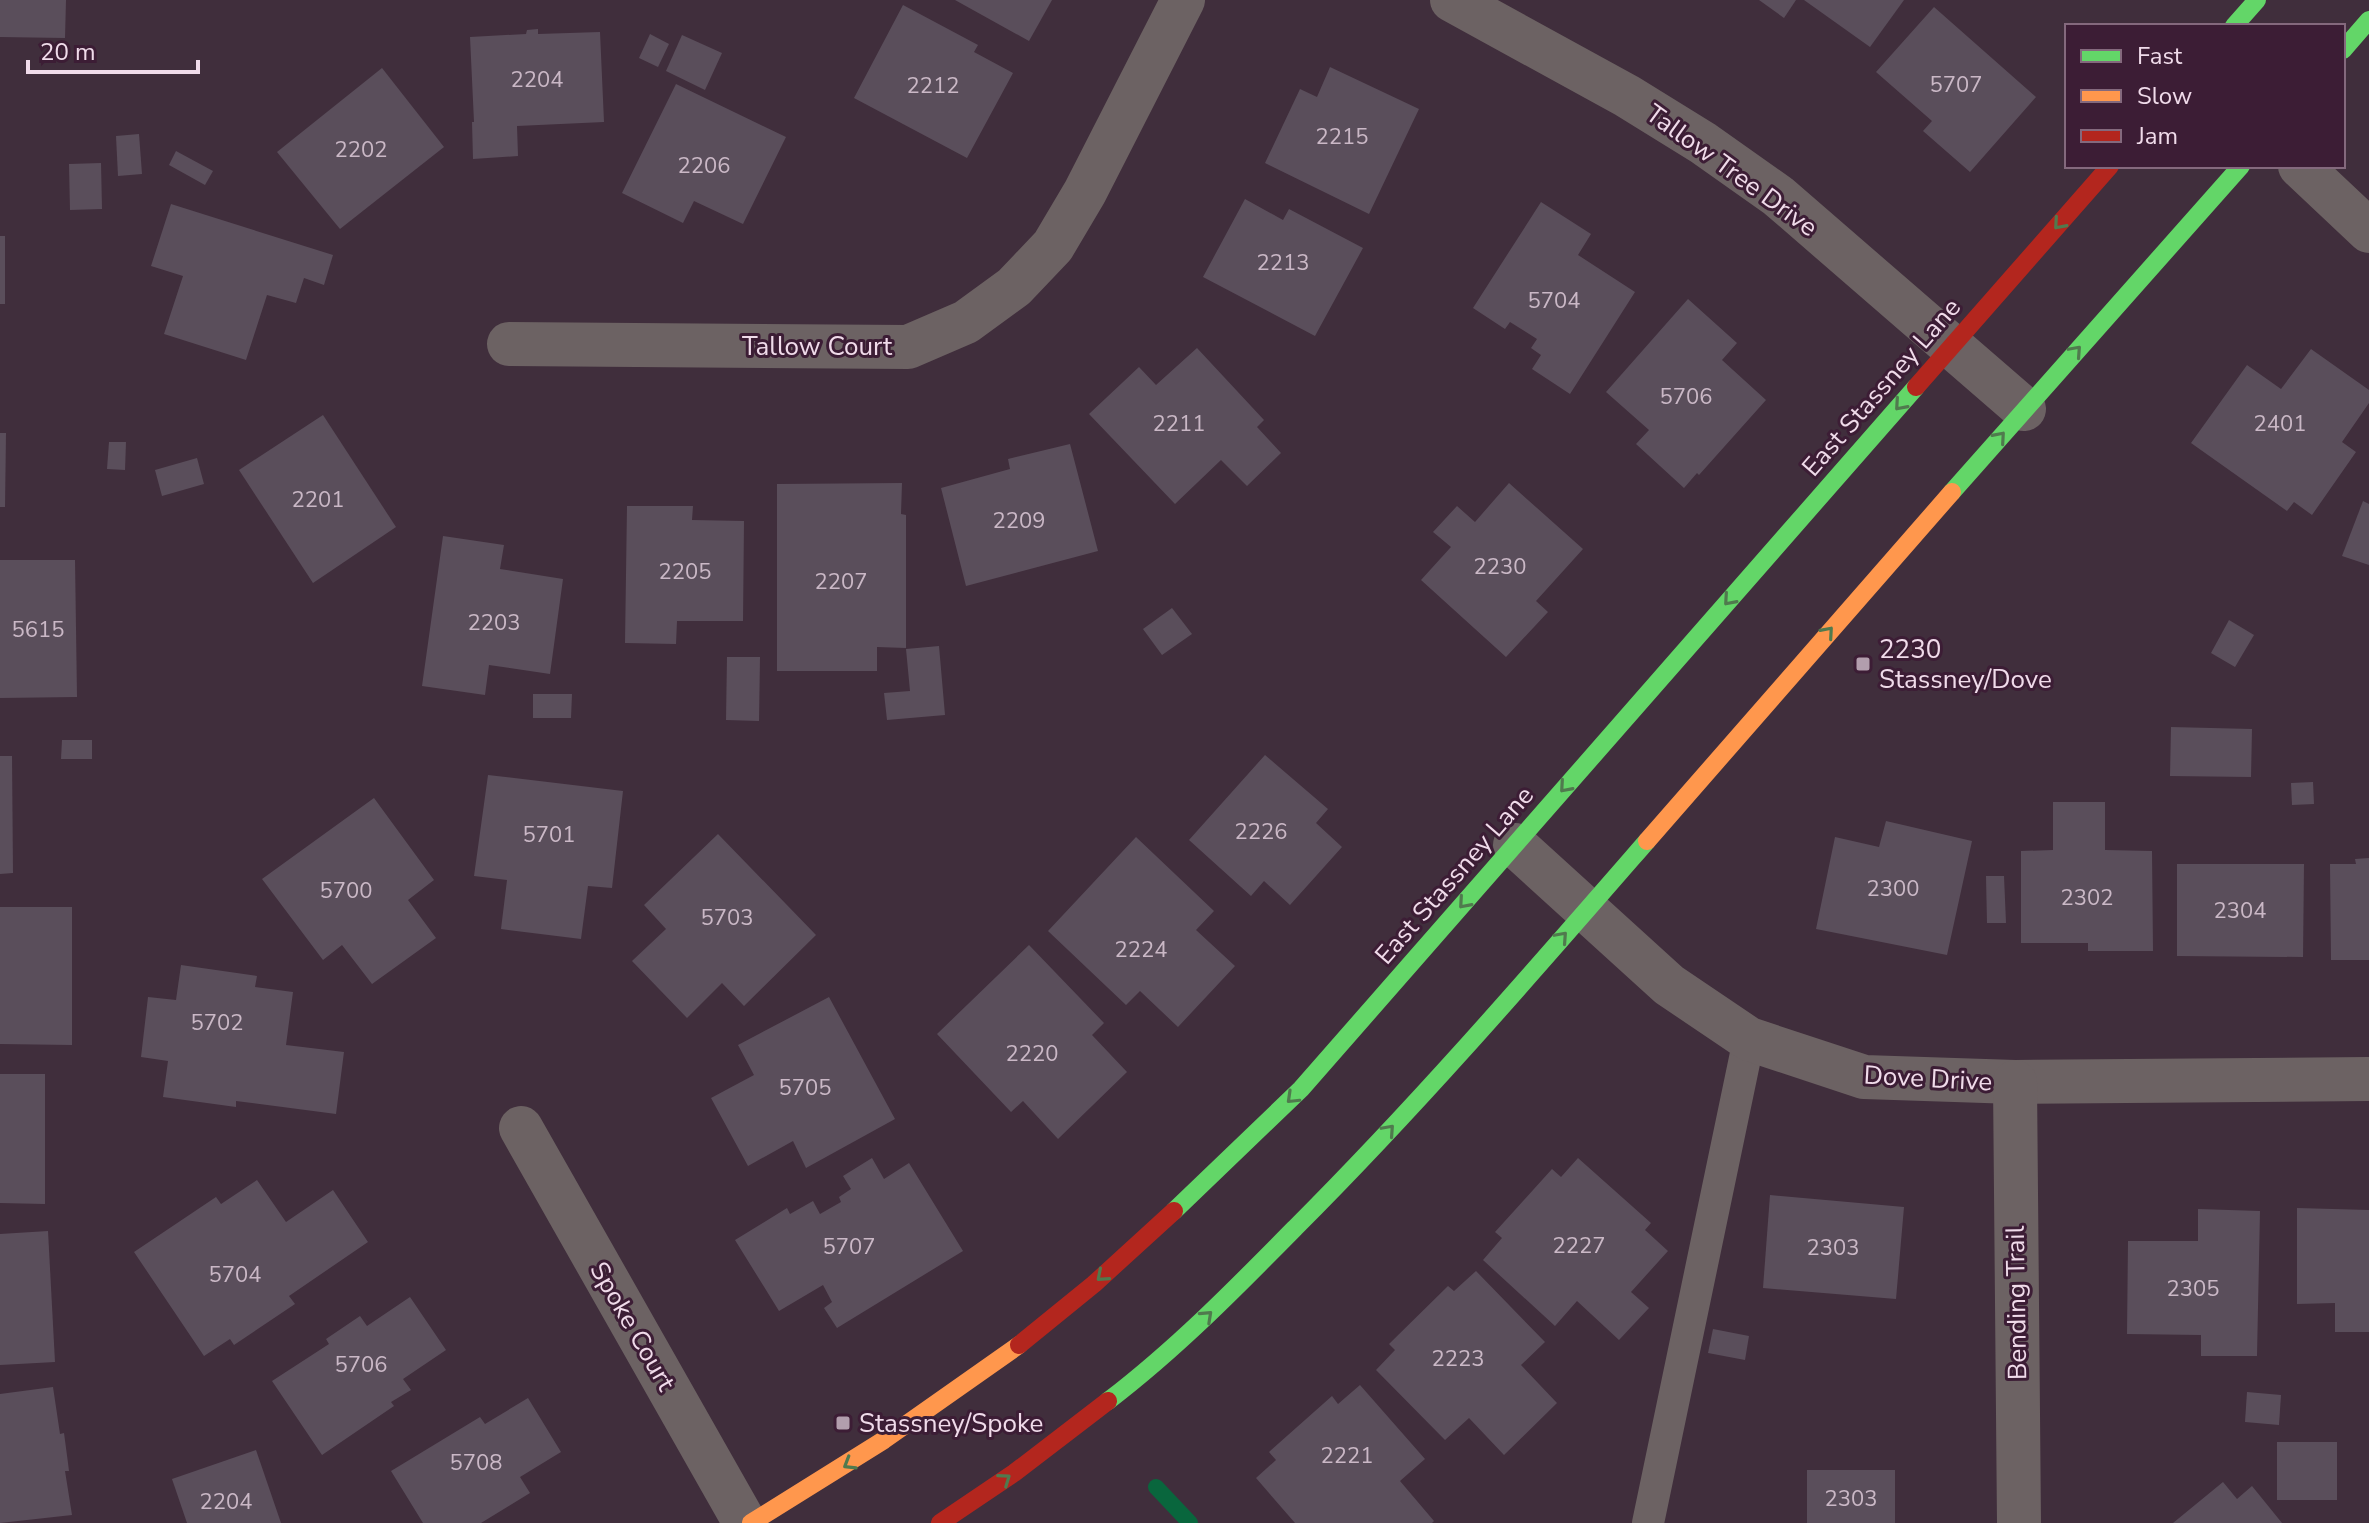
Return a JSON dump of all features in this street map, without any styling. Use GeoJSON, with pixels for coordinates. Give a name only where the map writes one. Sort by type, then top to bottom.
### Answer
{"type":"FeatureCollection","features":[{"type":"Feature","properties":{"kind":"main road"},"geometry":{"type":"LineString","coordinates":[[2236,24],[2257,0]]}},
{"type":"Feature","properties":{"kind":"main road"},"geometry":{"type":"LineString","coordinates":[[2345,48],[2369,20]]}},
{"type":"Feature","properties":{"kind":"main road","name":"East Stassney Lane"},"geometry":{"type":"LineString","coordinates":[[751,1523],[863,1456],[946,1399],[1091,1286],[1160,1226],[1301,1089],[2108,168]]}},
{"type":"Feature","properties":{"kind":"main road"},"geometry":{"type":"LineString","coordinates":[[940,1523],[1083,1421],[1152,1367],[1217,1307],[1357,1166],[1586,911],[2024,409],[2239,168]]}},
{"type":"Feature","properties":{"kind":"street","name":"Tallow Court"},"geometry":{"type":"LineString","coordinates":[[509,344],[908,347],[966,322],[1014,287],[1053,246],[1085,192],[1183,0]]}},
{"type":"Feature","properties":{"kind":"street","name":"Tallow Tree Drive"},"geometry":{"type":"LineString","coordinates":[[1452,0],[1627,96],[1703,143],[1778,196],[2024,409]]}},
{"type":"Feature","properties":{"kind":"street"},"geometry":{"type":"LineString","coordinates":[[2302,168],[2369,231]]}},
{"type":"Feature","properties":{"kind":"street","name":"Dove Drive"},"geometry":{"type":"LineString","coordinates":[[1515,845],[1669,985],[1749,1039],[1864,1077],[2015,1082],[2369,1079]]}},
{"type":"Feature","properties":{"kind":"street","name":"Bending Trail"},"geometry":{"type":"LineString","coordinates":[[2015,1082],[2019,1523]]}},
{"type":"Feature","properties":{"kind":"street","name":"Spoke Court"},"geometry":{"type":"LineString","coordinates":[[521,1128],[745,1523]]}},
{"type":"Feature","properties":{"kind":"lane"},"geometry":{"type":"LineString","coordinates":[[1648,1523],[1749,1039]]}},
{"type":"Feature","properties":{"kind":"building"},"geometry":{"type":"Polygon","coordinates":[[[0,0],[66,0],[65,38],[0,37],[0,0]]]}},
{"type":"Feature","properties":{"kind":"building"},"geometry":{"type":"Polygon","coordinates":[[[955,0],[1052,0],[1029,41],[955,0]]]}},
{"type":"Feature","properties":{"kind":"building"},"geometry":{"type":"Polygon","coordinates":[[[1759,0],[1796,0],[1784,18],[1759,0]]]}},
{"type":"Feature","properties":{"kind":"building"},"geometry":{"type":"Polygon","coordinates":[[[1804,0],[1904,0],[1870,47],[1804,0]]]}},
{"type":"Feature","properties":{"kind":"building"},"geometry":{"type":"Polygon","coordinates":[[[903,5],[978,45],[974,52],[1013,73],[967,158],[854,98],[903,5]]]}},
{"type":"Feature","properties":{"kind":"building"},"geometry":{"type":"Polygon","coordinates":[[[1934,7],[2036,97],[1970,172],[1923,131],[1932,121],[1876,72],[1934,7]]]}},
{"type":"Feature","properties":{"kind":"building"},"geometry":{"type":"Polygon","coordinates":[[[538,29],[538,34],[600,32],[604,122],[517,126],[518,156],[473,159],[470,37],[526,34],[527,30],[538,29]]]}},
{"type":"Feature","properties":{"kind":"building"},"geometry":{"type":"Polygon","coordinates":[[[650,34],[669,44],[658,67],[639,58],[650,34]]]}},
{"type":"Feature","properties":{"kind":"building"},"geometry":{"type":"Polygon","coordinates":[[[682,35],[722,53],[705,90],[666,71],[682,35]]]}},
{"type":"Feature","properties":{"kind":"building"},"geometry":{"type":"Polygon","coordinates":[[[1330,67],[1419,109],[1369,214],[1265,163],[1300,89],[1317,97],[1330,67]]]}},
{"type":"Feature","properties":{"kind":"building"},"geometry":{"type":"Polygon","coordinates":[[[382,68],[444,147],[340,229],[277,152],[382,68]]]}},
{"type":"Feature","properties":{"kind":"building"},"geometry":{"type":"Polygon","coordinates":[[[676,84],[786,137],[743,224],[694,201],[683,223],[622,193],[676,84]]]}},
{"type":"Feature","properties":{"kind":"building"},"geometry":{"type":"Polygon","coordinates":[[[139,134],[142,174],[118,176],[116,136],[139,134]]]}},
{"type":"Feature","properties":{"kind":"building"},"geometry":{"type":"Polygon","coordinates":[[[176,151],[213,171],[205,185],[169,165],[176,151]]]}},
{"type":"Feature","properties":{"kind":"building"},"geometry":{"type":"Polygon","coordinates":[[[101,163],[102,209],[70,210],[69,164],[101,163]]]}},
{"type":"Feature","properties":{"kind":"building"},"geometry":{"type":"Polygon","coordinates":[[[1245,199],[1283,220],[1289,209],[1363,248],[1315,336],[1203,277],[1245,199]]]}},
{"type":"Feature","properties":{"kind":"building"},"geometry":{"type":"Polygon","coordinates":[[[1541,202],[1591,234],[1578,255],[1635,292],[1570,394],[1532,369],[1541,355],[1531,348],[1537,339],[1510,322],[1505,329],[1473,308],[1541,202]]]}},
{"type":"Feature","properties":{"kind":"building"},"geometry":{"type":"Polygon","coordinates":[[[171,204],[333,255],[324,285],[304,278],[296,303],[267,295],[246,360],[164,334],[183,276],[151,266],[171,204]]]}},
{"type":"Feature","properties":{"kind":"building"},"geometry":{"type":"Polygon","coordinates":[[[0,236],[5,236],[5,304],[0,304],[0,236]]]}},
{"type":"Feature","properties":{"kind":"building"},"geometry":{"type":"Polygon","coordinates":[[[1688,299],[1737,343],[1722,360],[1766,400],[1684,488],[1636,444],[1649,430],[1606,392],[1688,299]]]}},
{"type":"Feature","properties":{"kind":"building"},"geometry":{"type":"Polygon","coordinates":[[[1197,348],[1264,420],[1257,427],[1281,453],[1247,486],[1221,460],[1175,504],[1089,414],[1139,367],[1156,385],[1197,348]]]}},
{"type":"Feature","properties":{"kind":"building"},"geometry":{"type":"Polygon","coordinates":[[[2311,349],[2369,390],[2369,403],[2342,442],[2356,452],[2312,515],[2294,502],[2287,511],[2191,443],[2247,365],[2281,389],[2311,349]]]}},
{"type":"Feature","properties":{"kind":"building"},"geometry":{"type":"Polygon","coordinates":[[[323,415],[396,527],[313,583],[239,470],[323,415]]]}},
{"type":"Feature","properties":{"kind":"building"},"geometry":{"type":"Polygon","coordinates":[[[0,433],[6,433],[5,507],[0,507],[0,433]]]}},
{"type":"Feature","properties":{"kind":"building"},"geometry":{"type":"Polygon","coordinates":[[[109,442],[126,442],[125,470],[107,469],[109,442]]]}},
{"type":"Feature","properties":{"kind":"building"},"geometry":{"type":"Polygon","coordinates":[[[1070,444],[1098,551],[966,586],[941,488],[1010,469],[1008,459],[1070,444]]]}},
{"type":"Feature","properties":{"kind":"building"},"geometry":{"type":"Polygon","coordinates":[[[197,458],[204,484],[162,496],[155,470],[197,458]]]}},
{"type":"Feature","properties":{"kind":"building"},"geometry":{"type":"Polygon","coordinates":[[[902,483],[901,514],[906,515],[906,648],[877,647],[877,671],[777,671],[777,484],[902,483]]]}},
{"type":"Feature","properties":{"kind":"building"},"geometry":{"type":"Polygon","coordinates":[[[1509,483],[1583,549],[1536,601],[1548,612],[1506,657],[1421,580],[1451,547],[1433,532],[1457,506],[1475,522],[1509,483]]]}},
{"type":"Feature","properties":{"kind":"building"},"geometry":{"type":"Polygon","coordinates":[[[2363,501],[2369,504],[2369,565],[2342,556],[2363,501]]]}},
{"type":"Feature","properties":{"kind":"building"},"geometry":{"type":"Polygon","coordinates":[[[627,506],[693,506],[692,520],[744,521],[743,621],[677,621],[676,644],[625,643],[627,506]]]}},
{"type":"Feature","properties":{"kind":"building"},"geometry":{"type":"Polygon","coordinates":[[[443,536],[504,545],[500,569],[563,579],[550,674],[489,665],[485,695],[422,686],[443,536]]]}},
{"type":"Feature","properties":{"kind":"building"},"geometry":{"type":"Polygon","coordinates":[[[0,560],[75,560],[77,697],[0,698],[0,560]]]}},
{"type":"Feature","properties":{"kind":"building"},"geometry":{"type":"Polygon","coordinates":[[[1172,608],[1192,634],[1162,655],[1143,629],[1172,608]]]}},
{"type":"Feature","properties":{"kind":"building"},"geometry":{"type":"Polygon","coordinates":[[[2229,620],[2254,635],[2235,667],[2211,653],[2229,620]]]}},
{"type":"Feature","properties":{"kind":"building"},"geometry":{"type":"Polygon","coordinates":[[[939,646],[945,715],[887,720],[884,693],[910,691],[906,649],[939,646]]]}},
{"type":"Feature","properties":{"kind":"building"},"geometry":{"type":"Polygon","coordinates":[[[727,657],[760,657],[759,721],[726,720],[727,657]]]}},
{"type":"Feature","properties":{"kind":"building"},"geometry":{"type":"Polygon","coordinates":[[[533,694],[572,694],[571,718],[533,718],[533,694]]]}},
{"type":"Feature","properties":{"kind":"building"},"geometry":{"type":"Polygon","coordinates":[[[2171,727],[2252,729],[2251,777],[2170,776],[2171,727]]]}},
{"type":"Feature","properties":{"kind":"building"},"geometry":{"type":"Polygon","coordinates":[[[62,740],[92,740],[92,759],[61,759],[62,740]]]}},
{"type":"Feature","properties":{"kind":"building"},"geometry":{"type":"Polygon","coordinates":[[[1265,755],[1328,809],[1316,823],[1342,847],[1290,905],[1264,881],[1251,896],[1189,840],[1265,755]]]}},
{"type":"Feature","properties":{"kind":"building"},"geometry":{"type":"Polygon","coordinates":[[[0,756],[12,756],[13,873],[0,874],[0,756]]]}},
{"type":"Feature","properties":{"kind":"building"},"geometry":{"type":"Polygon","coordinates":[[[488,775],[623,791],[612,888],[588,886],[581,939],[501,929],[507,880],[474,876],[488,775]]]}},
{"type":"Feature","properties":{"kind":"building"},"geometry":{"type":"Polygon","coordinates":[[[2313,782],[2314,804],[2292,805],[2291,783],[2313,782]]]}},
{"type":"Feature","properties":{"kind":"building"},"geometry":{"type":"Polygon","coordinates":[[[374,798],[434,880],[408,900],[436,938],[372,984],[342,945],[323,960],[262,879],[374,798]]]}},
{"type":"Feature","properties":{"kind":"building"},"geometry":{"type":"Polygon","coordinates":[[[2053,802],[2105,802],[2105,850],[2152,851],[2153,951],[2088,951],[2088,943],[2021,943],[2021,851],[2053,850],[2053,802]]]}},
{"type":"Feature","properties":{"kind":"building"},"geometry":{"type":"Polygon","coordinates":[[[1886,821],[1972,841],[1947,955],[1816,929],[1835,837],[1879,847],[1886,821]]]}},
{"type":"Feature","properties":{"kind":"building"},"geometry":{"type":"Polygon","coordinates":[[[718,834],[816,935],[744,1006],[722,983],[687,1018],[632,961],[666,929],[644,905],[718,834]]]}},
{"type":"Feature","properties":{"kind":"building"},"geometry":{"type":"Polygon","coordinates":[[[1136,837],[1214,911],[1196,930],[1235,966],[1178,1027],[1140,991],[1126,1005],[1048,931],[1136,837]]]}},
{"type":"Feature","properties":{"kind":"building"},"geometry":{"type":"Polygon","coordinates":[[[2369,858],[2369,960],[2331,960],[2330,864],[2356,864],[2355,859],[2369,858]]]}},
{"type":"Feature","properties":{"kind":"building"},"geometry":{"type":"Polygon","coordinates":[[[2177,864],[2304,864],[2303,957],[2177,956],[2177,864]]]}},
{"type":"Feature","properties":{"kind":"building"},"geometry":{"type":"Polygon","coordinates":[[[1986,876],[2004,876],[2006,923],[1987,923],[1986,876]]]}},
{"type":"Feature","properties":{"kind":"building"},"geometry":{"type":"Polygon","coordinates":[[[0,907],[72,907],[72,1045],[0,1044],[0,907]]]}},
{"type":"Feature","properties":{"kind":"building"},"geometry":{"type":"Polygon","coordinates":[[[1029,945],[1104,1023],[1092,1035],[1127,1072],[1058,1139],[1023,1101],[1011,1112],[937,1034],[1029,945]]]}},
{"type":"Feature","properties":{"kind":"building"},"geometry":{"type":"Polygon","coordinates":[[[181,965],[257,976],[255,987],[293,992],[286,1045],[344,1052],[336,1114],[236,1101],[236,1107],[163,1097],[168,1061],[141,1057],[148,997],[176,1000],[181,965]]]}},
{"type":"Feature","properties":{"kind":"building"},"geometry":{"type":"Polygon","coordinates":[[[829,997],[895,1119],[806,1168],[793,1141],[748,1166],[711,1098],[754,1075],[738,1045],[829,997]]]}},
{"type":"Feature","properties":{"kind":"building"},"geometry":{"type":"Polygon","coordinates":[[[0,1074],[45,1074],[45,1204],[0,1203],[0,1074]]]}},
{"type":"Feature","properties":{"kind":"building"},"geometry":{"type":"Polygon","coordinates":[[[872,1158],[884,1179],[909,1163],[963,1251],[837,1328],[824,1308],[832,1302],[823,1285],[779,1311],[735,1240],[787,1208],[790,1214],[813,1201],[820,1214],[841,1202],[839,1197],[851,1189],[843,1176],[872,1158]]]}},
{"type":"Feature","properties":{"kind":"building"},"geometry":{"type":"Polygon","coordinates":[[[1578,1158],[1651,1223],[1645,1230],[1668,1251],[1631,1292],[1649,1308],[1619,1340],[1577,1301],[1555,1326],[1483,1260],[1502,1238],[1495,1232],[1552,1169],[1561,1177],[1578,1158]]]}},
{"type":"Feature","properties":{"kind":"building"},"geometry":{"type":"Polygon","coordinates":[[[257,1180],[286,1222],[333,1190],[368,1242],[289,1296],[295,1304],[234,1345],[230,1339],[204,1356],[134,1252],[216,1197],[221,1204],[257,1180]]]}},
{"type":"Feature","properties":{"kind":"building"},"geometry":{"type":"Polygon","coordinates":[[[1770,1195],[1904,1207],[1896,1299],[1763,1288],[1770,1195]]]}},
{"type":"Feature","properties":{"kind":"building"},"geometry":{"type":"Polygon","coordinates":[[[2297,1208],[2369,1210],[2369,1332],[2335,1332],[2335,1303],[2297,1304],[2297,1208]]]}},
{"type":"Feature","properties":{"kind":"building"},"geometry":{"type":"Polygon","coordinates":[[[2198,1209],[2260,1211],[2257,1356],[2201,1356],[2201,1335],[2127,1334],[2128,1241],[2198,1241],[2198,1209]]]}},
{"type":"Feature","properties":{"kind":"building"},"geometry":{"type":"Polygon","coordinates":[[[48,1231],[55,1362],[0,1365],[0,1234],[48,1231]]]}},
{"type":"Feature","properties":{"kind":"building"},"geometry":{"type":"Polygon","coordinates":[[[1476,1271],[1545,1342],[1521,1365],[1557,1403],[1504,1455],[1469,1418],[1445,1440],[1376,1370],[1395,1350],[1389,1344],[1448,1286],[1454,1291],[1476,1271]]]}},
{"type":"Feature","properties":{"kind":"building"},"geometry":{"type":"Polygon","coordinates":[[[410,1297],[446,1350],[403,1379],[411,1390],[391,1402],[394,1406],[322,1455],[272,1381],[329,1344],[326,1339],[360,1316],[367,1326],[410,1297]]]}},
{"type":"Feature","properties":{"kind":"building"},"geometry":{"type":"Polygon","coordinates":[[[1713,1329],[1749,1336],[1745,1360],[1708,1353],[1713,1329]]]}},
{"type":"Feature","properties":{"kind":"building"},"geometry":{"type":"Polygon","coordinates":[[[1360,1385],[1425,1459],[1400,1481],[1434,1521],[1432,1523],[1295,1523],[1256,1478],[1276,1460],[1269,1452],[1332,1396],[1338,1404],[1360,1385]]]}},
{"type":"Feature","properties":{"kind":"building"},"geometry":{"type":"Polygon","coordinates":[[[53,1387],[60,1434],[64,1433],[69,1471],[65,1471],[72,1515],[0,1523],[0,1394],[53,1387]]]}},
{"type":"Feature","properties":{"kind":"building"},"geometry":{"type":"Polygon","coordinates":[[[2247,1392],[2281,1395],[2279,1425],[2245,1422],[2247,1392]]]}},
{"type":"Feature","properties":{"kind":"building"},"geometry":{"type":"Polygon","coordinates":[[[528,1398],[561,1452],[520,1477],[530,1493],[481,1523],[423,1523],[391,1471],[480,1417],[485,1424],[528,1398]]]}},
{"type":"Feature","properties":{"kind":"building"},"geometry":{"type":"Polygon","coordinates":[[[2277,1442],[2337,1442],[2337,1500],[2277,1500],[2277,1442]]]}},
{"type":"Feature","properties":{"kind":"building"},"geometry":{"type":"Polygon","coordinates":[[[256,1450],[281,1523],[187,1523],[172,1479],[256,1450]]]}},
{"type":"Feature","properties":{"kind":"building"},"geometry":{"type":"Polygon","coordinates":[[[1807,1470],[1895,1470],[1895,1523],[1807,1523],[1807,1470]]]}},
{"type":"Feature","properties":{"kind":"building"},"geometry":{"type":"Polygon","coordinates":[[[2223,1482],[2237,1499],[2252,1486],[2282,1523],[2173,1523],[2223,1482]]]}},
{"type":"Feature","properties":{"kind":"waterway"},"geometry":{"type":"LineString","coordinates":[[1156,1487],[1190,1523]]}},
{"type":"Feature","properties":{"kind":"traffic: fast"},"geometry":{"type":"LineString","coordinates":[[2236,24],[2257,0]]}},
{"type":"Feature","properties":{"kind":"traffic: fast"},"geometry":{"type":"LineString","coordinates":[[2345,48],[2369,20]]}},
{"type":"Feature","properties":{"kind":"traffic: fast"},"geometry":{"type":"LineString","coordinates":[[1952,492],[2239,168]]}},
{"type":"Feature","properties":{"kind":"traffic: fast"},"geometry":{"type":"LineString","coordinates":[[1174,1211],[1301,1089],[1916,387]]}},
{"type":"Feature","properties":{"kind":"traffic: fast"},"geometry":{"type":"LineString","coordinates":[[1108,1401],[1204,1318],[1341,1181],[1474,1038],[1647,841]]}},
{"type":"Feature","properties":{"kind":"traffic: slow"},"geometry":{"type":"LineString","coordinates":[[1647,841],[1952,492]]}},
{"type":"Feature","properties":{"kind":"traffic: slow"},"geometry":{"type":"LineString","coordinates":[[751,1523],[884,1440],[1019,1345]]}},
{"type":"Feature","properties":{"kind":"traffic: jam"},"geometry":{"type":"LineString","coordinates":[[1916,387],[2108,168]]}},
{"type":"Feature","properties":{"kind":"traffic: jam"},"geometry":{"type":"LineString","coordinates":[[1019,1345],[1094,1284],[1174,1211]]}},
{"type":"Feature","properties":{"kind":"traffic: jam"},"geometry":{"type":"LineString","coordinates":[[940,1523],[1014,1473],[1108,1401]]}},
{"type":"Feature","properties":{"kind":"place","name":"2230 Stassney/Dove"},"geometry":{"type":"Point","coordinates":[1863,664]}},
{"type":"Feature","properties":{"kind":"place","name":"Stassney/Spoke"},"geometry":{"type":"Point","coordinates":[843,1423]}}]}
